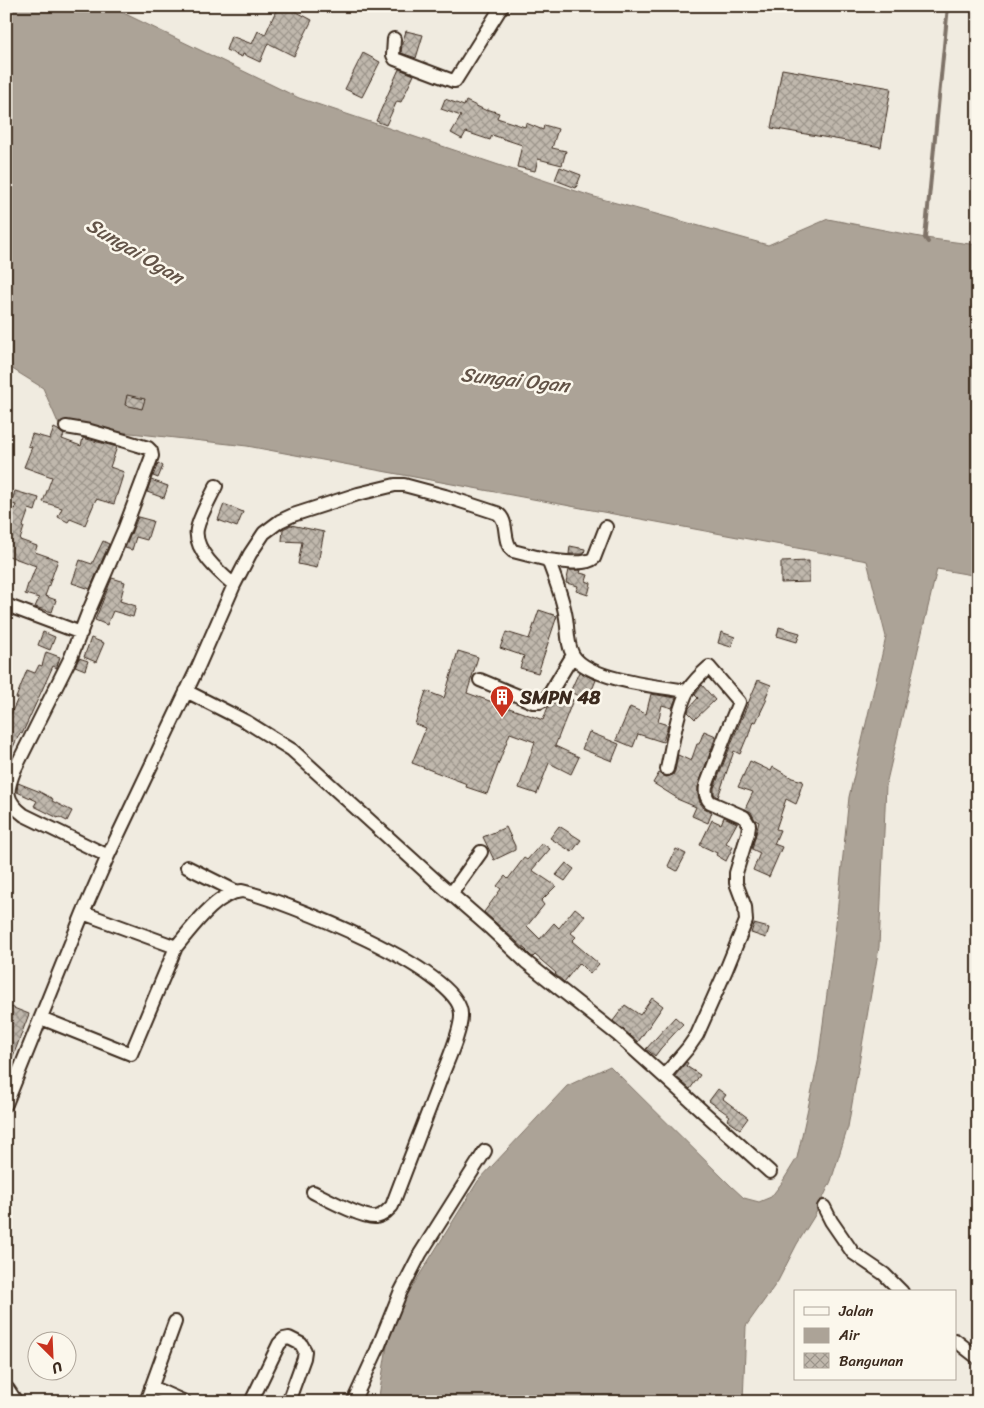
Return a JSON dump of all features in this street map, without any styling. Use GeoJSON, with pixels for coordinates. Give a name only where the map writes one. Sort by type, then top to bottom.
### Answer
{"type":"FeatureCollection","features":[{"type":"Feature","properties":{"kind":"street"},"geometry":{"type":"LineString","coordinates":[[394,39],[394,59],[455,81],[502,6]]}},
{"type":"Feature","properties":{"kind":"street"},"geometry":{"type":"LineString","coordinates":[[66,427],[90,431],[148,448],[152,456],[72,657],[15,770],[8,791],[12,803],[24,815],[108,856]]}},
{"type":"Feature","properties":{"kind":"street"},"geometry":{"type":"LineString","coordinates":[[6,1104],[108,856],[234,585],[250,554],[264,533],[280,521],[293,515],[358,494],[395,485],[445,496],[497,513],[503,520],[506,541],[510,548],[520,553],[548,560],[566,562],[591,561],[594,558],[606,527]]}},
{"type":"Feature","properties":{"kind":"street"},"geometry":{"type":"LineString","coordinates":[[216,486],[198,527],[198,537],[207,558],[234,585]]}},
{"type":"Feature","properties":{"kind":"street"},"geometry":{"type":"LineString","coordinates":[[548,560],[560,593],[566,618],[569,646],[578,662],[584,667],[609,677],[644,685],[688,691]]}},
{"type":"Feature","properties":{"kind":"street"},"geometry":{"type":"LineString","coordinates":[[6,605],[81,633]]}},
{"type":"Feature","properties":{"kind":"street"},"geometry":{"type":"LineString","coordinates":[[480,680],[533,702],[540,702],[547,698],[573,655]]}},
{"type":"Feature","properties":{"kind":"street"},"geometry":{"type":"LineString","coordinates":[[664,1076],[697,1035],[746,921],[745,907],[736,883],[736,873],[749,826],[744,817],[710,802],[705,792],[739,702],[709,668],[696,679],[682,705],[667,770]]}},
{"type":"Feature","properties":{"kind":"street"},"geometry":{"type":"LineString","coordinates":[[186,691],[224,712],[248,722],[292,750],[526,962],[618,1035],[770,1172]]}},
{"type":"Feature","properties":{"kind":"street"},"geometry":{"type":"LineString","coordinates":[[451,894],[481,852]]}},
{"type":"Feature","properties":{"kind":"street"},"geometry":{"type":"LineString","coordinates":[[187,868],[237,892]]}},
{"type":"Feature","properties":{"kind":"street"},"geometry":{"type":"LineString","coordinates":[[41,1018],[131,1054],[176,947],[207,912],[225,897],[237,892],[247,892],[324,920],[403,958],[426,972],[452,992],[460,1007],[461,1022],[451,1054],[392,1206],[380,1216],[373,1218],[313,1192]]}},
{"type":"Feature","properties":{"kind":"street"},"geometry":{"type":"LineString","coordinates":[[83,913],[176,947]]}},
{"type":"Feature","properties":{"kind":"street"},"geometry":{"type":"LineString","coordinates":[[353,1402],[400,1293],[416,1262],[485,1151]]}},
{"type":"Feature","properties":{"kind":"street"},"geometry":{"type":"LineString","coordinates":[[824,1207],[853,1253],[884,1274],[900,1290]]}},
{"type":"Feature","properties":{"kind":"street"},"geometry":{"type":"LineString","coordinates":[[146,1402],[175,1322]]}},
{"type":"Feature","properties":{"kind":"street"},"geometry":{"type":"LineString","coordinates":[[251,1402],[279,1344],[289,1338],[301,1344],[305,1351],[288,1402]]}},
{"type":"Feature","properties":{"kind":"street"},"geometry":{"type":"LineString","coordinates":[[956,1341],[978,1358]]}},
{"type":"Feature","properties":{"kind":"street"},"geometry":{"type":"LineString","coordinates":[[151,1387],[185,1402]]}},
{"type":"Feature","properties":{"kind":"street"},"geometry":{"type":"LineString","coordinates":[[6,1390],[14,1402]]}},
{"type":"Feature","properties":{"kind":"water","name":"Sungai Ogan"},"geometry":{"type":"Polygon","coordinates":[[[6,6],[109,6],[299,98],[591,196],[768,245],[828,219],[925,238],[978,245],[978,576],[937,569],[886,785],[879,947],[848,1127],[831,1181],[815,1215],[797,1244],[778,1281],[746,1326],[743,1402],[378,1402],[391,1321],[478,1181],[567,1086],[610,1066],[744,1198],[759,1202],[771,1197],[797,1158],[818,1062],[835,933],[849,797],[886,637],[867,561],[247,446],[59,425],[43,388],[6,365],[6,6]]]}},
{"type":"Feature","properties":{"kind":"building"},"geometry":{"type":"Polygon","coordinates":[[[278,6],[295,6],[293,10],[312,20],[294,56],[268,43],[260,62],[243,54],[242,57],[226,50],[231,36],[252,44],[258,31],[265,35],[278,6]]]}},
{"type":"Feature","properties":{"kind":"building"},"geometry":{"type":"Polygon","coordinates":[[[406,31],[423,35],[416,58],[401,53],[406,31]]]}},
{"type":"Feature","properties":{"kind":"building"},"geometry":{"type":"Polygon","coordinates":[[[363,53],[380,62],[362,97],[345,89],[363,53]]]}},
{"type":"Feature","properties":{"kind":"building"},"geometry":{"type":"Polygon","coordinates":[[[399,69],[414,75],[401,102],[397,101],[386,125],[376,121],[399,69]]]}},
{"type":"Feature","properties":{"kind":"building"},"geometry":{"type":"Polygon","coordinates":[[[782,69],[891,88],[881,147],[771,128],[782,69]]]}},
{"type":"Feature","properties":{"kind":"building"},"geometry":{"type":"Polygon","coordinates":[[[445,99],[464,106],[466,101],[487,111],[487,109],[499,113],[497,118],[525,127],[526,123],[543,130],[544,125],[558,129],[552,148],[566,151],[562,165],[538,159],[535,171],[517,167],[522,145],[492,135],[490,140],[466,132],[462,139],[451,133],[461,116],[441,109],[445,99]]]}},
{"type":"Feature","properties":{"kind":"building"},"geometry":{"type":"Polygon","coordinates":[[[560,167],[581,175],[576,188],[555,180],[560,167]]]}},
{"type":"Feature","properties":{"kind":"building"},"geometry":{"type":"Polygon","coordinates":[[[127,395],[145,399],[142,409],[125,405],[127,395]]]}},
{"type":"Feature","properties":{"kind":"building"},"geometry":{"type":"Polygon","coordinates":[[[54,428],[64,435],[62,439],[81,446],[83,438],[117,447],[110,467],[124,472],[114,504],[96,499],[85,525],[70,519],[68,522],[58,517],[62,508],[43,502],[52,477],[24,467],[32,447],[28,446],[32,434],[50,439],[54,428]]]}},
{"type":"Feature","properties":{"kind":"building"},"geometry":{"type":"Polygon","coordinates":[[[158,463],[163,466],[158,478],[153,476],[158,463]]]}},
{"type":"Feature","properties":{"kind":"building"},"geometry":{"type":"Polygon","coordinates":[[[151,480],[168,486],[164,498],[147,492],[151,480]]]}},
{"type":"Feature","properties":{"kind":"building"},"geometry":{"type":"Polygon","coordinates":[[[15,491],[39,498],[35,511],[29,509],[20,540],[37,546],[35,552],[58,560],[45,596],[56,600],[52,612],[35,607],[39,598],[25,594],[36,566],[6,555],[6,522],[9,522],[16,505],[11,504],[15,491]]]}},
{"type":"Feature","properties":{"kind":"building"},"geometry":{"type":"Polygon","coordinates":[[[224,504],[243,512],[237,527],[218,520],[224,504]]]}},
{"type":"Feature","properties":{"kind":"building"},"geometry":{"type":"Polygon","coordinates":[[[138,517],[153,521],[147,540],[136,537],[132,550],[125,548],[138,517]]]}},
{"type":"Feature","properties":{"kind":"building"},"geometry":{"type":"Polygon","coordinates":[[[291,525],[324,532],[317,568],[298,564],[302,542],[282,541],[283,529],[291,525]]]}},
{"type":"Feature","properties":{"kind":"building"},"geometry":{"type":"Polygon","coordinates":[[[103,541],[109,544],[90,589],[72,583],[80,560],[92,564],[103,541]]]}},
{"type":"Feature","properties":{"kind":"building"},"geometry":{"type":"Polygon","coordinates":[[[570,546],[585,549],[584,554],[569,554],[570,546]]]}},
{"type":"Feature","properties":{"kind":"building"},"geometry":{"type":"Polygon","coordinates":[[[809,561],[809,582],[781,583],[781,562],[809,561]]]}},
{"type":"Feature","properties":{"kind":"building"},"geometry":{"type":"Polygon","coordinates":[[[569,570],[581,570],[580,573],[588,575],[586,581],[591,583],[588,595],[576,591],[578,586],[566,583],[569,570]]]}},
{"type":"Feature","properties":{"kind":"building"},"geometry":{"type":"Polygon","coordinates":[[[112,578],[125,582],[120,601],[136,606],[133,617],[113,611],[107,625],[95,620],[112,578]]]}},
{"type":"Feature","properties":{"kind":"building"},"geometry":{"type":"Polygon","coordinates":[[[539,610],[557,616],[538,673],[520,668],[524,656],[500,648],[506,632],[529,639],[539,610]]]}},
{"type":"Feature","properties":{"kind":"building"},"geometry":{"type":"Polygon","coordinates":[[[779,627],[800,633],[797,642],[777,636],[779,627]]]}},
{"type":"Feature","properties":{"kind":"building"},"geometry":{"type":"Polygon","coordinates":[[[43,632],[55,637],[50,650],[38,645],[43,632]]]}},
{"type":"Feature","properties":{"kind":"building"},"geometry":{"type":"Polygon","coordinates":[[[721,632],[735,637],[731,647],[718,643],[721,632]]]}},
{"type":"Feature","properties":{"kind":"building"},"geometry":{"type":"Polygon","coordinates":[[[91,638],[104,643],[96,662],[84,657],[91,638]]]}},
{"type":"Feature","properties":{"kind":"building"},"geometry":{"type":"Polygon","coordinates":[[[458,651],[478,657],[467,693],[543,720],[548,707],[554,703],[558,695],[573,700],[555,746],[579,757],[571,774],[549,763],[537,794],[519,788],[535,742],[510,733],[487,794],[466,787],[467,784],[412,763],[426,728],[415,724],[426,691],[444,698],[458,651]]]}},
{"type":"Feature","properties":{"kind":"building"},"geometry":{"type":"Polygon","coordinates":[[[46,652],[60,657],[57,668],[53,666],[22,734],[20,733],[6,761],[6,725],[18,698],[16,698],[27,670],[35,673],[39,665],[42,666],[46,652]]]}},
{"type":"Feature","properties":{"kind":"building"},"geometry":{"type":"Polygon","coordinates":[[[79,658],[88,661],[85,670],[75,666],[79,658]]]}},
{"type":"Feature","properties":{"kind":"building"},"geometry":{"type":"Polygon","coordinates":[[[579,672],[596,680],[588,700],[570,692],[579,672]]]}},
{"type":"Feature","properties":{"kind":"building"},"geometry":{"type":"Polygon","coordinates":[[[758,680],[771,685],[765,699],[767,699],[756,722],[753,721],[740,754],[734,751],[718,797],[714,794],[714,788],[758,680]]]}},
{"type":"Feature","properties":{"kind":"building"},"geometry":{"type":"Polygon","coordinates":[[[702,685],[715,700],[695,719],[688,712],[689,708],[698,698],[695,695],[702,685]]]}},
{"type":"Feature","properties":{"kind":"building"},"geometry":{"type":"Polygon","coordinates":[[[651,694],[676,698],[672,708],[662,705],[658,722],[668,725],[663,742],[638,734],[633,747],[616,740],[630,707],[646,714],[651,694]]]}},
{"type":"Feature","properties":{"kind":"building"},"geometry":{"type":"Polygon","coordinates":[[[704,731],[716,736],[698,787],[700,803],[704,808],[712,812],[708,823],[692,816],[696,807],[677,799],[653,783],[659,773],[666,777],[673,775],[678,755],[691,761],[704,731]]]}},
{"type":"Feature","properties":{"kind":"building"},"geometry":{"type":"Polygon","coordinates":[[[589,732],[619,744],[612,761],[582,749],[589,732]]]}},
{"type":"Feature","properties":{"kind":"building"},"geometry":{"type":"Polygon","coordinates":[[[750,761],[771,771],[773,767],[792,778],[803,781],[796,804],[786,799],[776,829],[780,830],[774,844],[782,847],[769,877],[753,870],[760,853],[752,849],[759,822],[755,820],[751,812],[745,809],[753,792],[738,787],[750,761]]]}},
{"type":"Feature","properties":{"kind":"building"},"geometry":{"type":"Polygon","coordinates":[[[18,783],[38,791],[53,799],[52,801],[72,811],[67,821],[34,806],[37,801],[17,792],[18,783]]]}},
{"type":"Feature","properties":{"kind":"building"},"geometry":{"type":"Polygon","coordinates":[[[724,817],[737,823],[726,843],[733,847],[726,861],[716,855],[717,853],[700,845],[712,820],[721,824],[724,817]]]}},
{"type":"Feature","properties":{"kind":"building"},"geometry":{"type":"Polygon","coordinates":[[[559,826],[581,840],[572,852],[550,838],[559,826]]]}},
{"type":"Feature","properties":{"kind":"building"},"geometry":{"type":"Polygon","coordinates":[[[506,827],[515,850],[494,860],[483,837],[506,827]]]}},
{"type":"Feature","properties":{"kind":"building"},"geometry":{"type":"Polygon","coordinates":[[[542,843],[550,849],[532,870],[556,886],[541,901],[544,905],[527,926],[540,939],[554,923],[559,928],[575,908],[585,916],[571,933],[576,937],[572,941],[599,964],[590,974],[579,963],[564,982],[535,955],[531,956],[484,912],[501,889],[497,886],[505,876],[508,879],[524,858],[527,860],[542,843]]]}},
{"type":"Feature","properties":{"kind":"building"},"geometry":{"type":"Polygon","coordinates":[[[676,849],[686,854],[677,871],[668,866],[676,849]]]}},
{"type":"Feature","properties":{"kind":"building"},"geometry":{"type":"Polygon","coordinates":[[[566,863],[574,869],[565,881],[556,875],[566,863]]]}},
{"type":"Feature","properties":{"kind":"building"},"geometry":{"type":"Polygon","coordinates":[[[754,924],[769,928],[766,938],[751,933],[754,924]]]}},
{"type":"Feature","properties":{"kind":"building"},"geometry":{"type":"Polygon","coordinates":[[[652,998],[663,1006],[638,1042],[613,1021],[625,1005],[640,1015],[652,998]]]}},
{"type":"Feature","properties":{"kind":"building"},"geometry":{"type":"Polygon","coordinates":[[[6,1005],[29,1014],[7,1072],[6,1072],[6,1005]]]}},
{"type":"Feature","properties":{"kind":"building"},"geometry":{"type":"Polygon","coordinates":[[[675,1017],[683,1024],[655,1056],[646,1049],[675,1017]]]}},
{"type":"Feature","properties":{"kind":"building"},"geometry":{"type":"Polygon","coordinates":[[[686,1062],[688,1063],[686,1066],[700,1075],[690,1089],[675,1076],[686,1062]]]}},
{"type":"Feature","properties":{"kind":"building"},"geometry":{"type":"Polygon","coordinates":[[[718,1089],[726,1095],[723,1099],[748,1118],[740,1129],[727,1120],[730,1116],[709,1101],[718,1089]]]}},
{"type":"Feature","properties":{"kind":"waterway"},"geometry":{"type":"LineString","coordinates":[[928,242],[925,238],[948,6]]}},
{"type":"Feature","properties":{"kind":"place","name":"SMPN 48"},"geometry":{"type":"Point","coordinates":[502,718]}}]}
